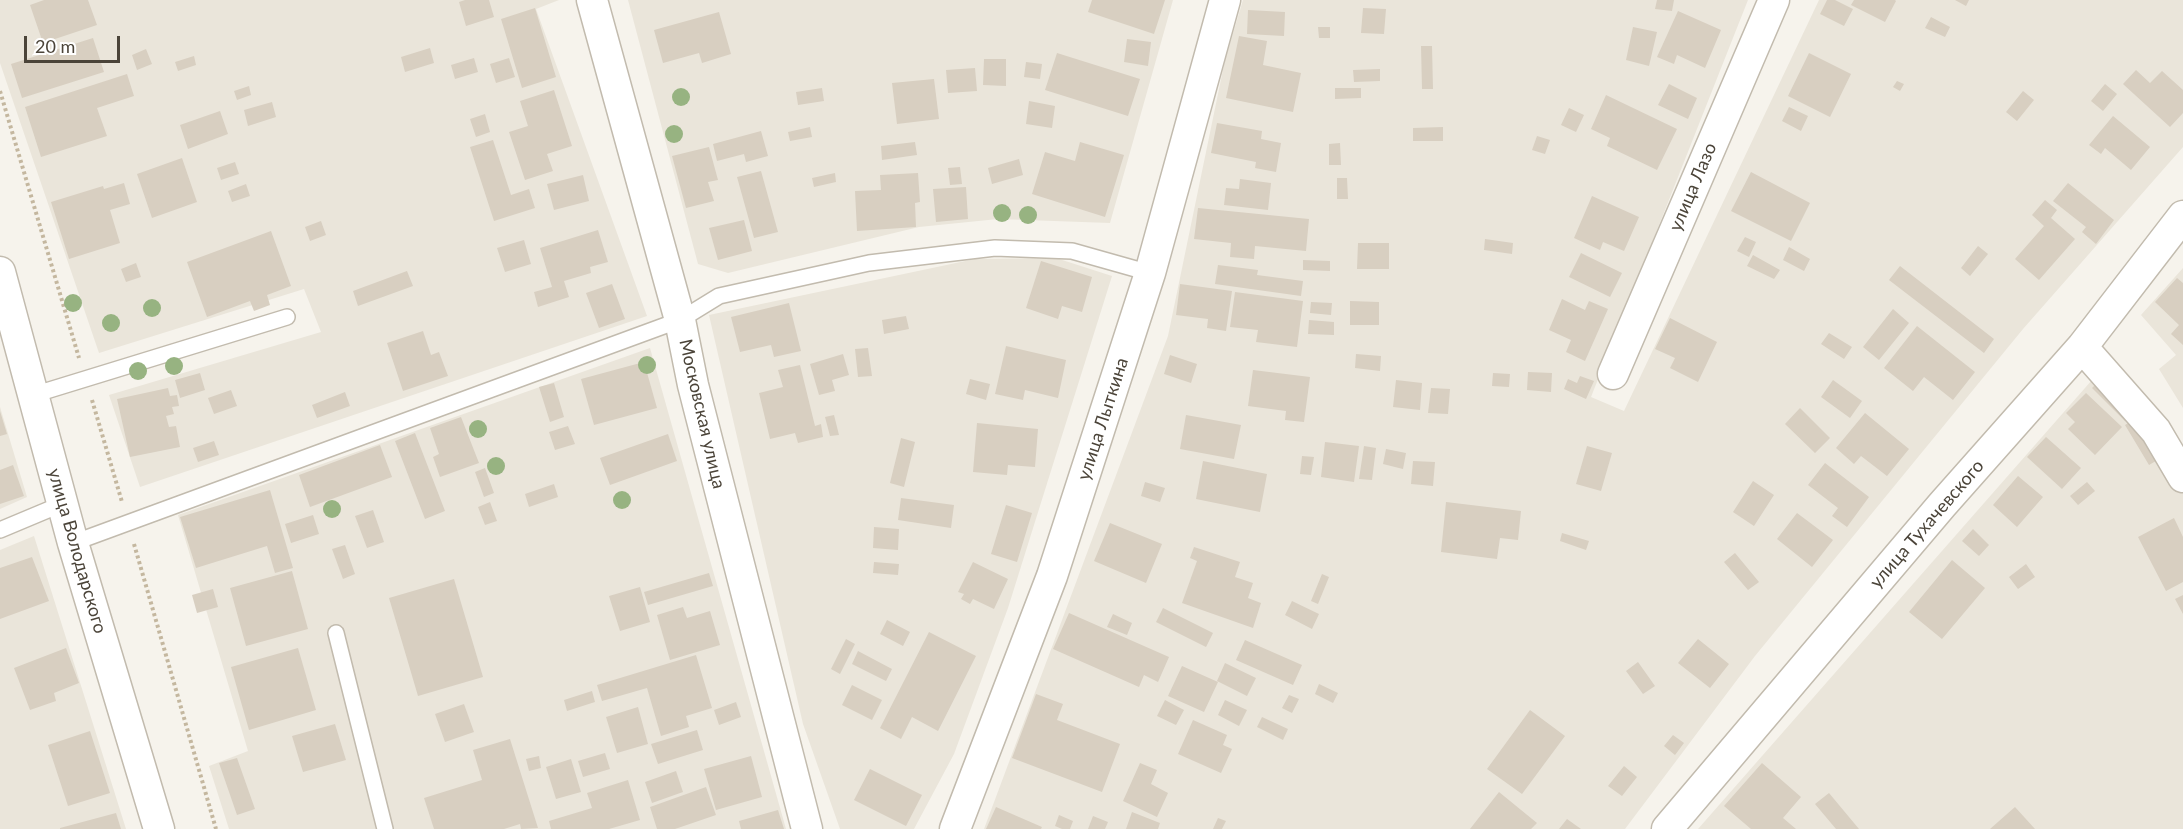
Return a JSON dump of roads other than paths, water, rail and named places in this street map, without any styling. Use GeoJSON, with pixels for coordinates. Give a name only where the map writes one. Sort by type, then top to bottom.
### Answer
{"type":"FeatureCollection","features":[{"type":"Feature","properties":{"kind":"street","name":"Московская улица"},"geometry":{"type":"LineString","coordinates":[[592,0],[680,320],[693,385],[807,829]]}},
{"type":"Feature","properties":{"kind":"street","name":"улица Лыткина"},"geometry":{"type":"LineString","coordinates":[[955,829],[1052,576],[1150,273],[1225,0]]}},
{"type":"Feature","properties":{"kind":"street","name":"улица Лазо"},"geometry":{"type":"LineString","coordinates":[[1613,374],[1774,0]]}},
{"type":"Feature","properties":{"kind":"street","name":"улица Тухачевского"},"geometry":{"type":"LineString","coordinates":[[1667,829],[1942,505],[2082,347],[2183,216]]}},
{"type":"Feature","properties":{"kind":"street","name":"улица Володарского"},"geometry":{"type":"LineString","coordinates":[[0,272],[73,543],[159,829]]}},
{"type":"Feature","properties":{"kind":"street"},"geometry":{"type":"LineString","coordinates":[[2082,347],[2156,431],[2183,477]]}},
{"type":"Feature","properties":{"kind":"lane"},"geometry":{"type":"LineString","coordinates":[[73,543],[680,320],[719,296],[868,263],[995,248],[1072,251],[1150,273]]}},
{"type":"Feature","properties":{"kind":"lane"},"geometry":{"type":"LineString","coordinates":[[33,395],[287,317]]}},
{"type":"Feature","properties":{"kind":"lane"},"geometry":{"type":"LineString","coordinates":[[0,530],[62,504]]}},
{"type":"Feature","properties":{"kind":"lane"},"geometry":{"type":"LineString","coordinates":[[336,633],[385,829]]}}]}
